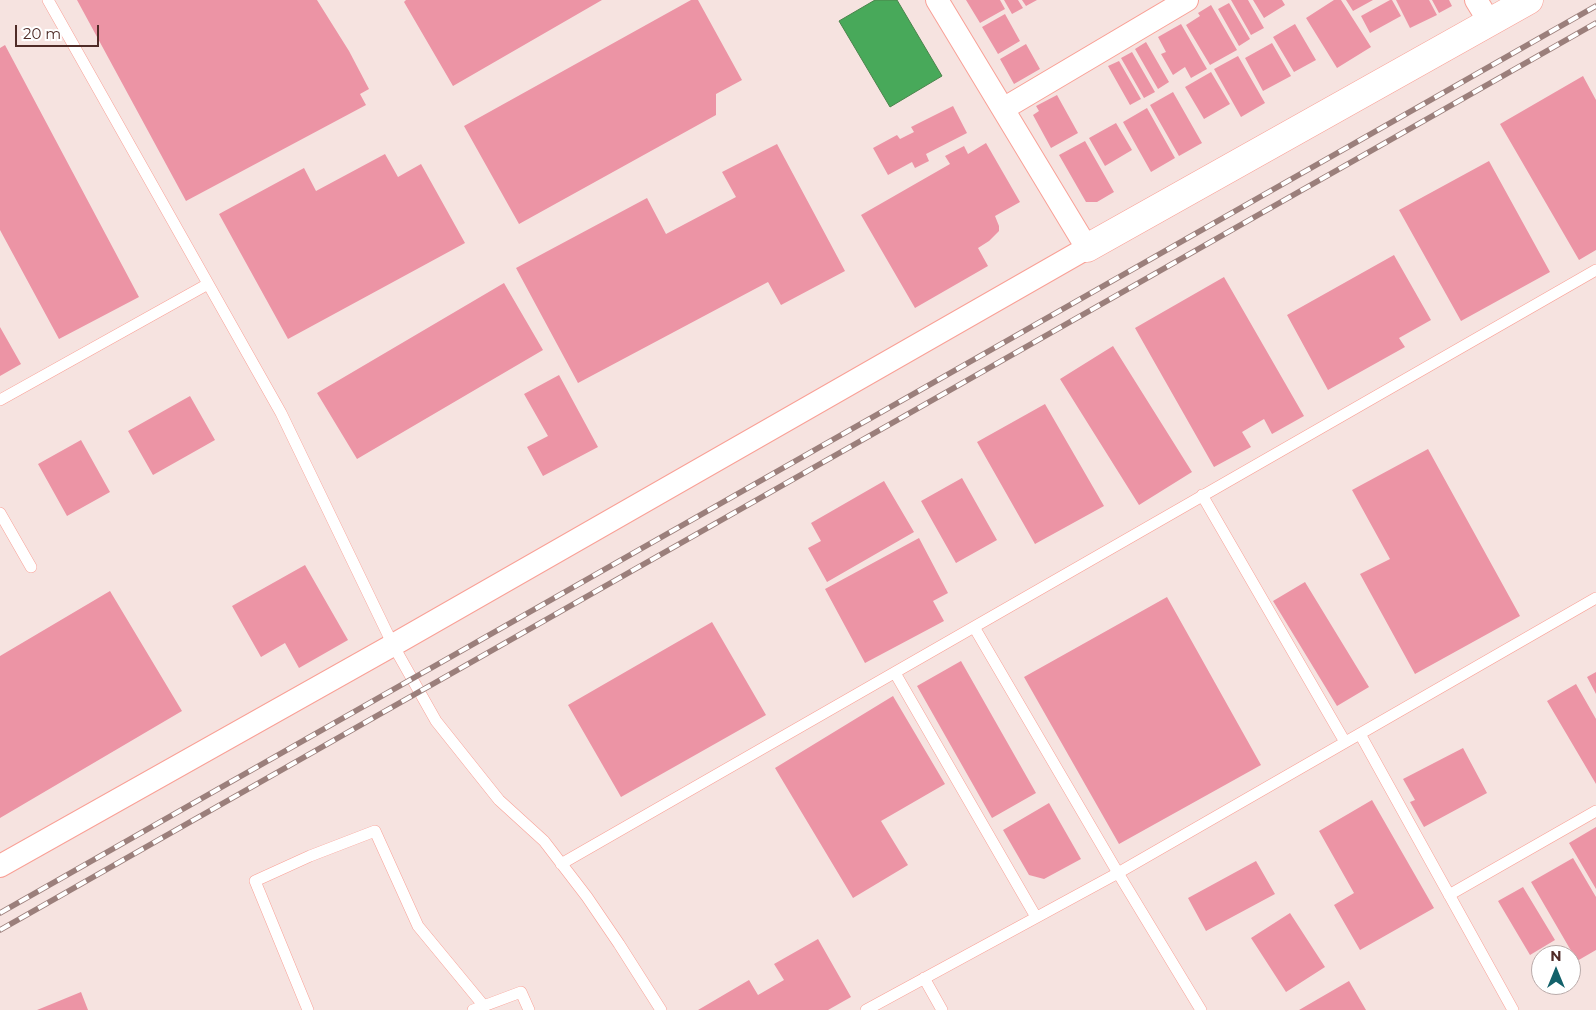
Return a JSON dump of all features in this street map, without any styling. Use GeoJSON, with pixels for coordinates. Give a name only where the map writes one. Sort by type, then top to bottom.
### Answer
{"type":"FeatureCollection","features":[{"type":"Feature","properties":{"kind":"street"},"geometry":{"type":"LineString","coordinates":[[937,0],[1087,248]]}},
{"type":"Feature","properties":{"kind":"street"},"geometry":{"type":"LineString","coordinates":[[1003,109],[1187,0]]}},
{"type":"Feature","properties":{"kind":"street"},"geometry":{"type":"LineString","coordinates":[[1476,0],[1490,23]]}},
{"type":"Feature","properties":{"kind":"street"},"geometry":{"type":"LineString","coordinates":[[0,866],[1087,248],[1529,0]]}},
{"type":"Feature","properties":{"kind":"lane"},"geometry":{"type":"LineString","coordinates":[[48,0],[281,413],[393,644],[436,721],[498,800],[544,841],[619,944],[661,1010]]}},
{"type":"Feature","properties":{"kind":"lane"},"geometry":{"type":"LineString","coordinates":[[561,864],[1596,270]]}},
{"type":"Feature","properties":{"kind":"lane"},"geometry":{"type":"LineString","coordinates":[[0,400],[208,284]]}},
{"type":"Feature","properties":{"kind":"lane"},"geometry":{"type":"LineString","coordinates":[[1202,496],[1345,742]]}},
{"type":"Feature","properties":{"kind":"lane"},"geometry":{"type":"LineString","coordinates":[[0,513],[32,568]]}},
{"type":"Feature","properties":{"kind":"lane"},"geometry":{"type":"LineString","coordinates":[[866,1010],[1118,873],[1596,598]]}},
{"type":"Feature","properties":{"kind":"lane"},"geometry":{"type":"LineString","coordinates":[[974,628],[1201,1010]]}},
{"type":"Feature","properties":{"kind":"lane"},"geometry":{"type":"LineString","coordinates":[[895,673],[1036,917]]}},
{"type":"Feature","properties":{"kind":"lane"},"geometry":{"type":"LineString","coordinates":[[1360,734],[1513,1010]]}},
{"type":"Feature","properties":{"kind":"lane"},"geometry":{"type":"LineString","coordinates":[[1449,895],[1596,811]]}},
{"type":"Feature","properties":{"kind":"lane"},"geometry":{"type":"LineString","coordinates":[[308,1010],[254,881],[375,830],[418,926],[478,1008],[521,992],[529,1010]]}},
{"type":"Feature","properties":{"kind":"lane"},"geometry":{"type":"LineString","coordinates":[[924,978],[942,1010]]}},
{"type":"Feature","properties":{"kind":"shaded area"},"geometry":{"type":"Polygon","coordinates":[[[875,0],[897,0],[942,76],[890,107],[839,21],[875,0]]]}},
{"type":"Feature","properties":{"kind":"building"},"geometry":{"type":"Polygon","coordinates":[[[77,0],[317,0],[349,51],[369,89],[360,94],[366,105],[186,201],[77,0]]]}},
{"type":"Feature","properties":{"kind":"building"},"geometry":{"type":"Polygon","coordinates":[[[406,0],[602,0],[453,86],[404,2],[406,0]]]}},
{"type":"Feature","properties":{"kind":"building"},"geometry":{"type":"Polygon","coordinates":[[[691,0],[698,0],[742,80],[716,94],[716,115],[519,224],[464,126],[691,0]]]}},
{"type":"Feature","properties":{"kind":"building"},"geometry":{"type":"Polygon","coordinates":[[[966,0],[1000,0],[1005,9],[980,23],[966,0]]]}},
{"type":"Feature","properties":{"kind":"building"},"geometry":{"type":"Polygon","coordinates":[[[1004,0],[1018,0],[1023,8],[1012,14],[1004,0]]]}},
{"type":"Feature","properties":{"kind":"building"},"geometry":{"type":"Polygon","coordinates":[[[1022,0],[1037,0],[1026,6],[1022,0]]]}},
{"type":"Feature","properties":{"kind":"building"},"geometry":{"type":"Polygon","coordinates":[[[1231,0],[1248,0],[1264,28],[1251,35],[1231,0]]]}},
{"type":"Feature","properties":{"kind":"building"},"geometry":{"type":"Polygon","coordinates":[[[1253,0],[1282,0],[1285,5],[1264,18],[1253,0]]]}},
{"type":"Feature","properties":{"kind":"building"},"geometry":{"type":"Polygon","coordinates":[[[1334,0],[1341,0],[1371,47],[1337,68],[1306,18],[1334,0]]]}},
{"type":"Feature","properties":{"kind":"building"},"geometry":{"type":"Polygon","coordinates":[[[1346,0],[1373,0],[1353,11],[1346,0]]]}},
{"type":"Feature","properties":{"kind":"building"},"geometry":{"type":"Polygon","coordinates":[[[1392,0],[1401,16],[1370,33],[1361,16],[1392,0]]]}},
{"type":"Feature","properties":{"kind":"building"},"geometry":{"type":"Polygon","coordinates":[[[1396,0],[1429,0],[1437,15],[1410,28],[1396,0]]]}},
{"type":"Feature","properties":{"kind":"building"},"geometry":{"type":"Polygon","coordinates":[[[1432,0],[1449,0],[1452,6],[1439,13],[1432,0]]]}},
{"type":"Feature","properties":{"kind":"building"},"geometry":{"type":"Polygon","coordinates":[[[1229,3],[1250,39],[1239,46],[1218,9],[1229,3]]]}},
{"type":"Feature","properties":{"kind":"building"},"geometry":{"type":"Polygon","coordinates":[[[1211,5],[1237,50],[1210,65],[1186,25],[1200,16],[1198,13],[1211,5]]]}},
{"type":"Feature","properties":{"kind":"building"},"geometry":{"type":"Polygon","coordinates":[[[1005,14],[1020,41],[998,54],[982,27],[1005,14]]]}},
{"type":"Feature","properties":{"kind":"building"},"geometry":{"type":"Polygon","coordinates":[[[1181,24],[1207,69],[1191,78],[1185,67],[1173,75],[1161,54],[1166,52],[1158,37],[1181,24]]]}},
{"type":"Feature","properties":{"kind":"building"},"geometry":{"type":"Polygon","coordinates":[[[1295,24],[1316,60],[1294,72],[1273,37],[1295,24]]]}},
{"type":"Feature","properties":{"kind":"building"},"geometry":{"type":"Polygon","coordinates":[[[1146,42],[1169,82],[1158,89],[1135,49],[1146,42]]]}},
{"type":"Feature","properties":{"kind":"building"},"geometry":{"type":"Polygon","coordinates":[[[1272,43],[1291,76],[1263,91],[1245,58],[1272,43]]]}},
{"type":"Feature","properties":{"kind":"building"},"geometry":{"type":"Polygon","coordinates":[[[1026,44],[1040,69],[1014,84],[1000,59],[1026,44]]]}},
{"type":"Feature","properties":{"kind":"building"},"geometry":{"type":"Polygon","coordinates":[[[5,45],[139,297],[59,339],[0,230],[0,48],[5,45]]]}},
{"type":"Feature","properties":{"kind":"building"},"geometry":{"type":"Polygon","coordinates":[[[1132,52],[1155,92],[1144,98],[1121,58],[1132,52]]]}},
{"type":"Feature","properties":{"kind":"building"},"geometry":{"type":"Polygon","coordinates":[[[1238,56],[1265,103],[1241,117],[1214,69],[1238,56]]]}},
{"type":"Feature","properties":{"kind":"building"},"geometry":{"type":"Polygon","coordinates":[[[1119,61],[1141,99],[1130,105],[1108,66],[1119,61]]]}},
{"type":"Feature","properties":{"kind":"building"},"geometry":{"type":"Polygon","coordinates":[[[1211,72],[1230,104],[1204,119],[1185,87],[1211,72]]]}},
{"type":"Feature","properties":{"kind":"building"},"geometry":{"type":"Polygon","coordinates":[[[1583,76],[1596,100],[1596,250],[1579,260],[1500,124],[1583,76]]]}},
{"type":"Feature","properties":{"kind":"building"},"geometry":{"type":"Polygon","coordinates":[[[1173,92],[1202,143],[1179,156],[1150,105],[1173,92]]]}},
{"type":"Feature","properties":{"kind":"building"},"geometry":{"type":"Polygon","coordinates":[[[1057,95],[1078,133],[1051,148],[1033,115],[1039,111],[1036,106],[1057,95]]]}},
{"type":"Feature","properties":{"kind":"building"},"geometry":{"type":"Polygon","coordinates":[[[953,106],[967,133],[926,154],[929,161],[915,168],[912,162],[888,175],[873,148],[897,135],[900,139],[914,132],[911,127],[953,106]]]}},
{"type":"Feature","properties":{"kind":"building"},"geometry":{"type":"Polygon","coordinates":[[[1147,108],[1175,158],[1151,172],[1123,122],[1147,108]]]}},
{"type":"Feature","properties":{"kind":"building"},"geometry":{"type":"Polygon","coordinates":[[[1116,123],[1132,150],[1105,166],[1089,138],[1116,123]]]}},
{"type":"Feature","properties":{"kind":"building"},"geometry":{"type":"Polygon","coordinates":[[[1085,141],[1114,192],[1097,202],[1086,202],[1059,155],[1085,141]]]}},
{"type":"Feature","properties":{"kind":"building"},"geometry":{"type":"Polygon","coordinates":[[[986,143],[1020,202],[995,216],[999,231],[978,248],[988,266],[915,308],[861,215],[950,164],[945,156],[964,146],[968,154],[986,143]]]}},
{"type":"Feature","properties":{"kind":"building"},"geometry":{"type":"Polygon","coordinates":[[[777,144],[845,271],[781,305],[768,282],[578,383],[516,268],[647,198],[666,234],[736,197],[722,172],[777,144]]]}},
{"type":"Feature","properties":{"kind":"building"},"geometry":{"type":"Polygon","coordinates":[[[385,154],[398,177],[421,164],[465,243],[288,339],[219,214],[304,168],[316,191],[385,154]]]}},
{"type":"Feature","properties":{"kind":"building"},"geometry":{"type":"Polygon","coordinates":[[[1489,161],[1550,272],[1461,321],[1399,210],[1489,161]]]}},
{"type":"Feature","properties":{"kind":"building"},"geometry":{"type":"Polygon","coordinates":[[[1394,255],[1431,320],[1399,338],[1405,347],[1328,390],[1287,315],[1394,255]]]}},
{"type":"Feature","properties":{"kind":"building"},"geometry":{"type":"Polygon","coordinates":[[[1224,277],[1304,416],[1272,434],[1264,419],[1242,432],[1251,447],[1214,467],[1135,328],[1224,277]]]}},
{"type":"Feature","properties":{"kind":"building"},"geometry":{"type":"Polygon","coordinates":[[[504,283],[543,350],[357,459],[317,393],[504,283]]]}},
{"type":"Feature","properties":{"kind":"building"},"geometry":{"type":"Polygon","coordinates":[[[0,327],[21,364],[0,376],[0,327]]]}},
{"type":"Feature","properties":{"kind":"building"},"geometry":{"type":"Polygon","coordinates":[[[1113,346],[1192,472],[1139,505],[1060,379],[1113,346]]]}},
{"type":"Feature","properties":{"kind":"building"},"geometry":{"type":"Polygon","coordinates":[[[559,375],[598,447],[543,476],[527,447],[548,436],[524,394],[559,375]]]}},
{"type":"Feature","properties":{"kind":"building"},"geometry":{"type":"Polygon","coordinates":[[[190,396],[215,440],[153,475],[128,431],[190,396]]]}},
{"type":"Feature","properties":{"kind":"building"},"geometry":{"type":"Polygon","coordinates":[[[1045,404],[1104,506],[1035,544],[977,442],[1045,404]]]}},
{"type":"Feature","properties":{"kind":"building"},"geometry":{"type":"Polygon","coordinates":[[[81,440],[110,492],[67,516],[38,464],[81,440]]]}},
{"type":"Feature","properties":{"kind":"building"},"geometry":{"type":"Polygon","coordinates":[[[1428,449],[1520,616],[1415,674],[1360,574],[1390,559],[1352,490],[1428,449]]]}},
{"type":"Feature","properties":{"kind":"building"},"geometry":{"type":"Polygon","coordinates":[[[962,478],[997,540],[956,563],[921,501],[962,478]]]}},
{"type":"Feature","properties":{"kind":"building"},"geometry":{"type":"Polygon","coordinates":[[[884,481],[914,532],[827,582],[808,548],[821,541],[811,523],[884,481]]]}},
{"type":"Feature","properties":{"kind":"building"},"geometry":{"type":"Polygon","coordinates":[[[919,538],[948,593],[933,601],[944,621],[865,663],[825,589],[919,538]]]}},
{"type":"Feature","properties":{"kind":"building"},"geometry":{"type":"Polygon","coordinates":[[[305,565],[348,640],[299,668],[285,643],[261,657],[232,606],[305,565]]]}},
{"type":"Feature","properties":{"kind":"building"},"geometry":{"type":"Polygon","coordinates":[[[1305,582],[1369,687],[1337,706],[1273,601],[1305,582]]]}},
{"type":"Feature","properties":{"kind":"building"},"geometry":{"type":"Polygon","coordinates":[[[110,591],[182,711],[0,818],[0,656],[110,591]]]}},
{"type":"Feature","properties":{"kind":"building"},"geometry":{"type":"Polygon","coordinates":[[[1167,597],[1261,765],[1119,844],[1024,677],[1167,597]]]}},
{"type":"Feature","properties":{"kind":"building"},"geometry":{"type":"Polygon","coordinates":[[[712,622],[766,715],[621,797],[568,705],[712,622]]]}},
{"type":"Feature","properties":{"kind":"building"},"geometry":{"type":"Polygon","coordinates":[[[961,661],[1036,793],[992,818],[917,686],[961,661]]]}},
{"type":"Feature","properties":{"kind":"building"},"geometry":{"type":"Polygon","coordinates":[[[1596,672],[1596,694],[1587,677],[1596,672]]]}},
{"type":"Feature","properties":{"kind":"building"},"geometry":{"type":"Polygon","coordinates":[[[1576,684],[1596,719],[1596,784],[1547,701],[1576,684]]]}},
{"type":"Feature","properties":{"kind":"building"},"geometry":{"type":"Polygon","coordinates":[[[893,696],[945,784],[881,821],[908,865],[853,898],[775,768],[893,696]]]}},
{"type":"Feature","properties":{"kind":"building"},"geometry":{"type":"Polygon","coordinates":[[[1463,748],[1487,793],[1424,827],[1410,802],[1415,800],[1403,779],[1463,748]]]}},
{"type":"Feature","properties":{"kind":"building"},"geometry":{"type":"Polygon","coordinates":[[[1372,800],[1434,908],[1360,950],[1334,905],[1354,893],[1319,831],[1372,800]]]}},
{"type":"Feature","properties":{"kind":"building"},"geometry":{"type":"Polygon","coordinates":[[[1049,803],[1081,859],[1044,879],[1029,875],[1003,830],[1049,803]]]}},
{"type":"Feature","properties":{"kind":"building"},"geometry":{"type":"Polygon","coordinates":[[[1596,827],[1596,889],[1569,843],[1596,827]]]}},
{"type":"Feature","properties":{"kind":"building"},"geometry":{"type":"Polygon","coordinates":[[[1573,858],[1596,897],[1596,950],[1581,959],[1581,945],[1568,945],[1531,882],[1573,858]]]}},
{"type":"Feature","properties":{"kind":"building"},"geometry":{"type":"Polygon","coordinates":[[[1256,861],[1275,894],[1206,931],[1188,898],[1256,861]]]}},
{"type":"Feature","properties":{"kind":"building"},"geometry":{"type":"Polygon","coordinates":[[[1523,887],[1555,940],[1547,945],[1531,945],[1530,955],[1498,901],[1523,887]]]}},
{"type":"Feature","properties":{"kind":"building"},"geometry":{"type":"Polygon","coordinates":[[[1290,913],[1325,967],[1286,992],[1251,938],[1290,913]]]}},
{"type":"Feature","properties":{"kind":"building"},"geometry":{"type":"Polygon","coordinates":[[[818,939],[851,997],[828,1010],[698,1010],[749,980],[758,995],[784,980],[774,964],[818,939]]]}},
{"type":"Feature","properties":{"kind":"building"},"geometry":{"type":"Polygon","coordinates":[[[1349,981],[1366,1010],[1299,1010],[1349,981]]]}},
{"type":"Feature","properties":{"kind":"building"},"geometry":{"type":"Polygon","coordinates":[[[81,992],[88,1010],[37,1010],[81,992]]]}},
{"type":"Feature","properties":{"kind":"railway"},"geometry":{"type":"LineString","coordinates":[[0,913],[1596,6]]}},
{"type":"Feature","properties":{"kind":"railway"},"geometry":{"type":"LineString","coordinates":[[0,930],[1596,23]]}}]}
